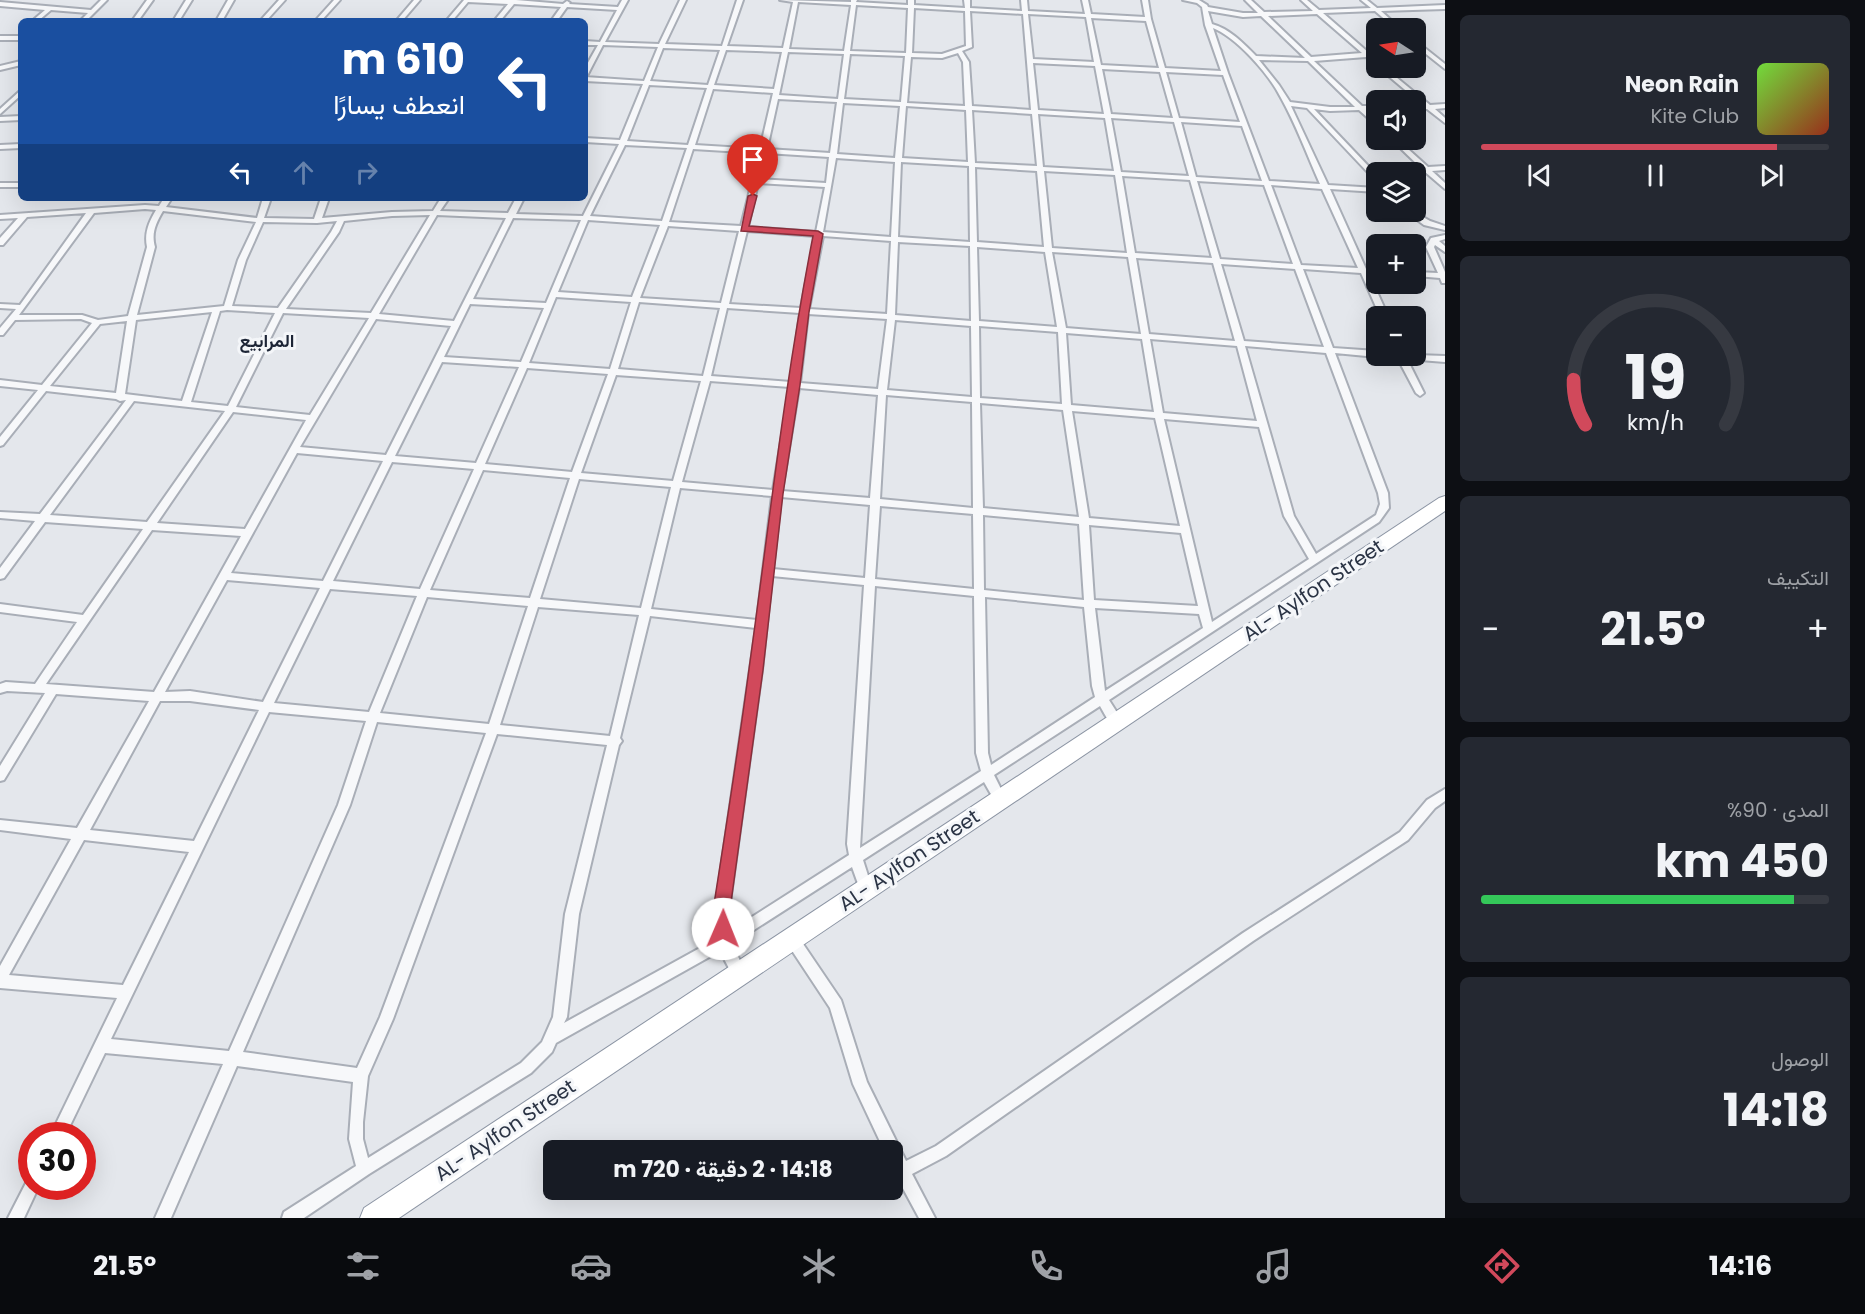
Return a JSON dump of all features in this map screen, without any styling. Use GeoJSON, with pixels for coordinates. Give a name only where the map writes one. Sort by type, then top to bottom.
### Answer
{"type":"FeatureCollection","features":[{"type":"Feature","properties":{"kind":"highway","name":"AL- Aylfon Street"},"geometry":{"type":"LineString","coordinates":[[374,1218],[1445,502]]}},
{"type":"Feature","properties":{"kind":"street"},"geometry":{"type":"LineString","coordinates":[[34,7],[45,0]]}},
{"type":"Feature","properties":{"kind":"street"},"geometry":{"type":"LineString","coordinates":[[86,18],[104,0]]}},
{"type":"Feature","properties":{"kind":"street"},"geometry":{"type":"LineString","coordinates":[[137,18],[150,0]]}},
{"type":"Feature","properties":{"kind":"street"},"geometry":{"type":"LineString","coordinates":[[178,18],[189,0]]}},
{"type":"Feature","properties":{"kind":"street"},"geometry":{"type":"LineString","coordinates":[[221,18],[231,0]]}},
{"type":"Feature","properties":{"kind":"street"},"geometry":{"type":"LineString","coordinates":[[266,18],[282,0]]}},
{"type":"Feature","properties":{"kind":"street"},"geometry":{"type":"LineString","coordinates":[[321,18],[337,0]]}},
{"type":"Feature","properties":{"kind":"street"},"geometry":{"type":"LineString","coordinates":[[402,18],[417,0]]}},
{"type":"Feature","properties":{"kind":"street"},"geometry":{"type":"LineString","coordinates":[[452,18],[467,0],[620,9]]}},
{"type":"Feature","properties":{"kind":"street"},"geometry":{"type":"LineString","coordinates":[[556,18],[570,0]]}},
{"type":"Feature","properties":{"kind":"street"},"geometry":{"type":"LineString","coordinates":[[588,69],[625,0]]}},
{"type":"Feature","properties":{"kind":"street"},"geometry":{"type":"LineString","coordinates":[[163,1218],[344,805],[372,717],[423,593],[525,365],[585,218],[623,142],[661,46],[683,0]]}},
{"type":"Feature","properties":{"kind":"street"},"geometry":{"type":"LineString","coordinates":[[363,1169],[356,1122],[361,1076],[386,1019],[493,729],[575,476],[604,400],[636,298],[665,223],[740,0]]}},
{"type":"Feature","properties":{"kind":"street"},"geometry":{"type":"LineString","coordinates":[[783,0],[911,3],[967,9],[1149,19]]}},
{"type":"Feature","properties":{"kind":"street"},"geometry":{"type":"LineString","coordinates":[[290,1218],[363,1169],[526,1068],[541,1055],[553,1037],[560,1017],[572,914],[616,741],[676,486],[694,432],[705,379],[757,180],[796,0]]}},
{"type":"Feature","properties":{"kind":"street"},"geometry":{"type":"LineString","coordinates":[[588,43],[942,56],[960,52],[969,47],[967,0]]}},
{"type":"Feature","properties":{"kind":"street"},"geometry":{"type":"LineString","coordinates":[[1024,0],[1048,250],[1062,331],[1067,409],[1084,520],[1089,604],[1098,686],[1101,698],[1117,722]]}},
{"type":"Feature","properties":{"kind":"street"},"geometry":{"type":"LineString","coordinates":[[1085,0],[1148,337],[1159,416],[1208,628]]}},
{"type":"Feature","properties":{"kind":"street"},"geometry":{"type":"LineString","coordinates":[[1145,0],[1162,70],[1289,516],[1314,559]]}},
{"type":"Feature","properties":{"kind":"street"},"geometry":{"type":"LineString","coordinates":[[553,1037],[724,941],[855,858],[1376,520],[1385,506],[1383,493],[1225,73],[1204,5],[1186,0]]}},
{"type":"Feature","properties":{"kind":"street"},"geometry":{"type":"LineString","coordinates":[[1248,0],[1366,115]]}},
{"type":"Feature","properties":{"kind":"street"},"geometry":{"type":"LineString","coordinates":[[1304,0],[1366,54]]}},
{"type":"Feature","properties":{"kind":"street"},"geometry":{"type":"LineString","coordinates":[[1364,0],[1386,18]]}},
{"type":"Feature","properties":{"kind":"street"},"geometry":{"type":"LineString","coordinates":[[1425,0],[1435,7]]}},
{"type":"Feature","properties":{"kind":"street"},"geometry":{"type":"LineString","coordinates":[[739,973],[726,950],[721,917],[777,494],[795,385],[804,312],[829,185],[854,1]]}},
{"type":"Feature","properties":{"kind":"street"},"geometry":{"type":"LineString","coordinates":[[500,18],[514,2]]}},
{"type":"Feature","properties":{"kind":"street"},"geometry":{"type":"LineString","coordinates":[[866,888],[855,858],[853,844],[882,393],[891,316],[898,159],[911,3]]}},
{"type":"Feature","properties":{"kind":"street"},"geometry":{"type":"LineString","coordinates":[[0,4],[92,12]]}},
{"type":"Feature","properties":{"kind":"street"},"geometry":{"type":"LineString","coordinates":[[0,11],[8,4]]}},
{"type":"Feature","properties":{"kind":"street"},"geometry":{"type":"LineString","coordinates":[[1204,8],[1231,14],[1263,14],[1445,7]]}},
{"type":"Feature","properties":{"kind":"street"},"geometry":{"type":"LineString","coordinates":[[38,18],[50,8]]}},
{"type":"Feature","properties":{"kind":"street"},"geometry":{"type":"LineString","coordinates":[[1209,25],[1222,27],[1254,58],[1267,72],[1287,104],[1380,306]]}},
{"type":"Feature","properties":{"kind":"street"},"geometry":{"type":"LineString","coordinates":[[0,38],[18,36]]}},
{"type":"Feature","properties":{"kind":"street"},"geometry":{"type":"LineString","coordinates":[[960,52],[966,62],[972,166],[982,753],[1000,799]]}},
{"type":"Feature","properties":{"kind":"street"},"geometry":{"type":"LineString","coordinates":[[1426,52],[1445,67]]}},
{"type":"Feature","properties":{"kind":"street"},"geometry":{"type":"LineString","coordinates":[[1254,58],[1311,60],[1366,55]]}},
{"type":"Feature","properties":{"kind":"street"},"geometry":{"type":"LineString","coordinates":[[1426,55],[1445,56]]}},
{"type":"Feature","properties":{"kind":"street"},"geometry":{"type":"LineString","coordinates":[[1030,61],[1225,73]]}},
{"type":"Feature","properties":{"kind":"street"},"geometry":{"type":"LineString","coordinates":[[1,69],[18,64]]}},
{"type":"Feature","properties":{"kind":"street"},"geometry":{"type":"LineString","coordinates":[[1394,78],[1445,121]]}},
{"type":"Feature","properties":{"kind":"street"},"geometry":{"type":"LineString","coordinates":[[588,80],[712,87],[841,101],[1245,124]]}},
{"type":"Feature","properties":{"kind":"street"},"geometry":{"type":"LineString","coordinates":[[0,112],[18,95]]}},
{"type":"Feature","properties":{"kind":"street"},"geometry":{"type":"LineString","coordinates":[[1287,104],[1330,109],[1366,108]]}},
{"type":"Feature","properties":{"kind":"street"},"geometry":{"type":"LineString","coordinates":[[1308,106],[1366,168]]}},
{"type":"Feature","properties":{"kind":"street"},"geometry":{"type":"LineString","coordinates":[[1429,107],[1445,106]]}},
{"type":"Feature","properties":{"kind":"street"},"geometry":{"type":"LineString","coordinates":[[0,119],[18,118]]}},
{"type":"Feature","properties":{"kind":"street"},"geometry":{"type":"LineString","coordinates":[[588,140],[1366,189]]}},
{"type":"Feature","properties":{"kind":"street"},"geometry":{"type":"LineString","coordinates":[[0,147],[18,146]]}},
{"type":"Feature","properties":{"kind":"street"},"geometry":{"type":"LineString","coordinates":[[1406,150],[1419,162]]}},
{"type":"Feature","properties":{"kind":"street"},"geometry":{"type":"LineString","coordinates":[[1426,169],[1445,168]]}},
{"type":"Feature","properties":{"kind":"street"},"geometry":{"type":"LineString","coordinates":[[1426,169],[1445,187]]}},
{"type":"Feature","properties":{"kind":"street"},"geometry":{"type":"LineString","coordinates":[[757,180],[829,185]]}},
{"type":"Feature","properties":{"kind":"street"},"geometry":{"type":"LineString","coordinates":[[0,185],[18,185]]}},
{"type":"Feature","properties":{"kind":"street"},"geometry":{"type":"LineString","coordinates":[[106,208],[112,201]]}},
{"type":"Feature","properties":{"kind":"street"},"geometry":{"type":"LineString","coordinates":[[120,398],[132,318],[150,247],[149,231],[166,201]]}},
{"type":"Feature","properties":{"kind":"street"},"geometry":{"type":"LineString","coordinates":[[227,308],[266,201]]}},
{"type":"Feature","properties":{"kind":"street"},"geometry":{"type":"LineString","coordinates":[[317,221],[324,201]]}},
{"type":"Feature","properties":{"kind":"street"},"geometry":{"type":"LineString","coordinates":[[127,992],[0,980],[312,418],[344,371],[373,316],[443,201]]}},
{"type":"Feature","properties":{"kind":"street"},"geometry":{"type":"LineString","coordinates":[[64,1122],[196,847],[268,707],[324,586],[518,201]]}},
{"type":"Feature","properties":{"kind":"street"},"geometry":{"type":"LineString","coordinates":[[0,217],[145,207],[260,220],[317,221],[392,214],[435,213],[585,218],[1364,271]]}},
{"type":"Feature","properties":{"kind":"street"},"geometry":{"type":"LineString","coordinates":[[0,333],[22,307],[92,210]]}},
{"type":"Feature","properties":{"kind":"street"},"geometry":{"type":"LineString","coordinates":[[0,243],[25,215]]}},
{"type":"Feature","properties":{"kind":"street"},"geometry":{"type":"LineString","coordinates":[[37,689],[230,411],[280,312],[341,220]]}},
{"type":"Feature","properties":{"kind":"street"},"geometry":{"type":"LineString","coordinates":[[1425,222],[1445,228]]}},
{"type":"Feature","properties":{"kind":"street"},"geometry":{"type":"LineString","coordinates":[[1434,240],[1445,237]]}},
{"type":"Feature","properties":{"kind":"street"},"geometry":{"type":"LineString","coordinates":[[1434,240],[1445,250]]}},
{"type":"Feature","properties":{"kind":"street"},"geometry":{"type":"LineString","coordinates":[[1434,240],[1430,249],[1444,278]]}},
{"type":"Feature","properties":{"kind":"street"},"geometry":{"type":"LineString","coordinates":[[1426,275],[1444,278]]}},
{"type":"Feature","properties":{"kind":"street"},"geometry":{"type":"LineString","coordinates":[[553,294],[891,316],[1366,353]]}},
{"type":"Feature","properties":{"kind":"street"},"geometry":{"type":"LineString","coordinates":[[468,301],[548,306]]}},
{"type":"Feature","properties":{"kind":"street"},"geometry":{"type":"LineString","coordinates":[[0,306],[22,307]]}},
{"type":"Feature","properties":{"kind":"street"},"geometry":{"type":"LineString","coordinates":[[12,318],[82,317],[97,322],[227,308],[373,316],[457,324]]}},
{"type":"Feature","properties":{"kind":"street"},"geometry":{"type":"LineString","coordinates":[[185,405],[217,309]]}},
{"type":"Feature","properties":{"kind":"street"},"geometry":{"type":"LineString","coordinates":[[0,443],[97,322]]}},
{"type":"Feature","properties":{"kind":"street"},"geometry":{"type":"LineString","coordinates":[[1426,358],[1445,359]]}},
{"type":"Feature","properties":{"kind":"street"},"geometry":{"type":"LineString","coordinates":[[438,359],[795,385],[977,402],[1263,424]]}},
{"type":"Feature","properties":{"kind":"street"},"geometry":{"type":"LineString","coordinates":[[1406,366],[1420,393]]}},
{"type":"Feature","properties":{"kind":"street"},"geometry":{"type":"LineString","coordinates":[[0,383],[230,411],[312,418]]}},
{"type":"Feature","properties":{"kind":"street"},"geometry":{"type":"LineString","coordinates":[[0,575],[131,399]]}},
{"type":"Feature","properties":{"kind":"street"},"geometry":{"type":"LineString","coordinates":[[295,450],[1185,530]]}},
{"type":"Feature","properties":{"kind":"street"},"geometry":{"type":"LineString","coordinates":[[0,515],[247,533]]}},
{"type":"Feature","properties":{"kind":"street"},"geometry":{"type":"LineString","coordinates":[[768,572],[1089,604],[1204,610]]}},
{"type":"Feature","properties":{"kind":"street"},"geometry":{"type":"LineString","coordinates":[[226,576],[761,624]]}},
{"type":"Feature","properties":{"kind":"street"},"geometry":{"type":"LineString","coordinates":[[0,608],[84,619]]}},
{"type":"Feature","properties":{"kind":"street"},"geometry":{"type":"LineString","coordinates":[[0,689],[6,686],[156,697],[190,696],[268,707],[616,741]]}},
{"type":"Feature","properties":{"kind":"street"},"geometry":{"type":"LineString","coordinates":[[0,776],[53,690]]}},
{"type":"Feature","properties":{"kind":"street"},"geometry":{"type":"LineString","coordinates":[[927,1218],[903,1171],[941,1151],[1248,937],[1404,836],[1431,804],[1445,794]]}},
{"type":"Feature","properties":{"kind":"street"},"geometry":{"type":"LineString","coordinates":[[0,825],[196,847]]}},
{"type":"Feature","properties":{"kind":"street"},"geometry":{"type":"LineString","coordinates":[[792,939],[836,1005],[860,1084],[887,1140]]}},
{"type":"Feature","properties":{"kind":"street"},"geometry":{"type":"LineString","coordinates":[[100,1045],[233,1058],[361,1076]]}},
{"type":"Feature","properties":{"kind":"street"},"geometry":{"type":"LineString","coordinates":[[16,1218],[25,1200]]}},
{"type":"Feature","properties":{"kind":"district","name":"المرابيع"},"geometry":{"type":"Point","coordinates":[267,341]}},
{"type":"Feature","properties":{"kind":"route"},"geometry":{"type":"LineString","coordinates":[[723,929],[721,917],[756,670],[777,494],[818,234],[744,229],[753,196]]}}]}
